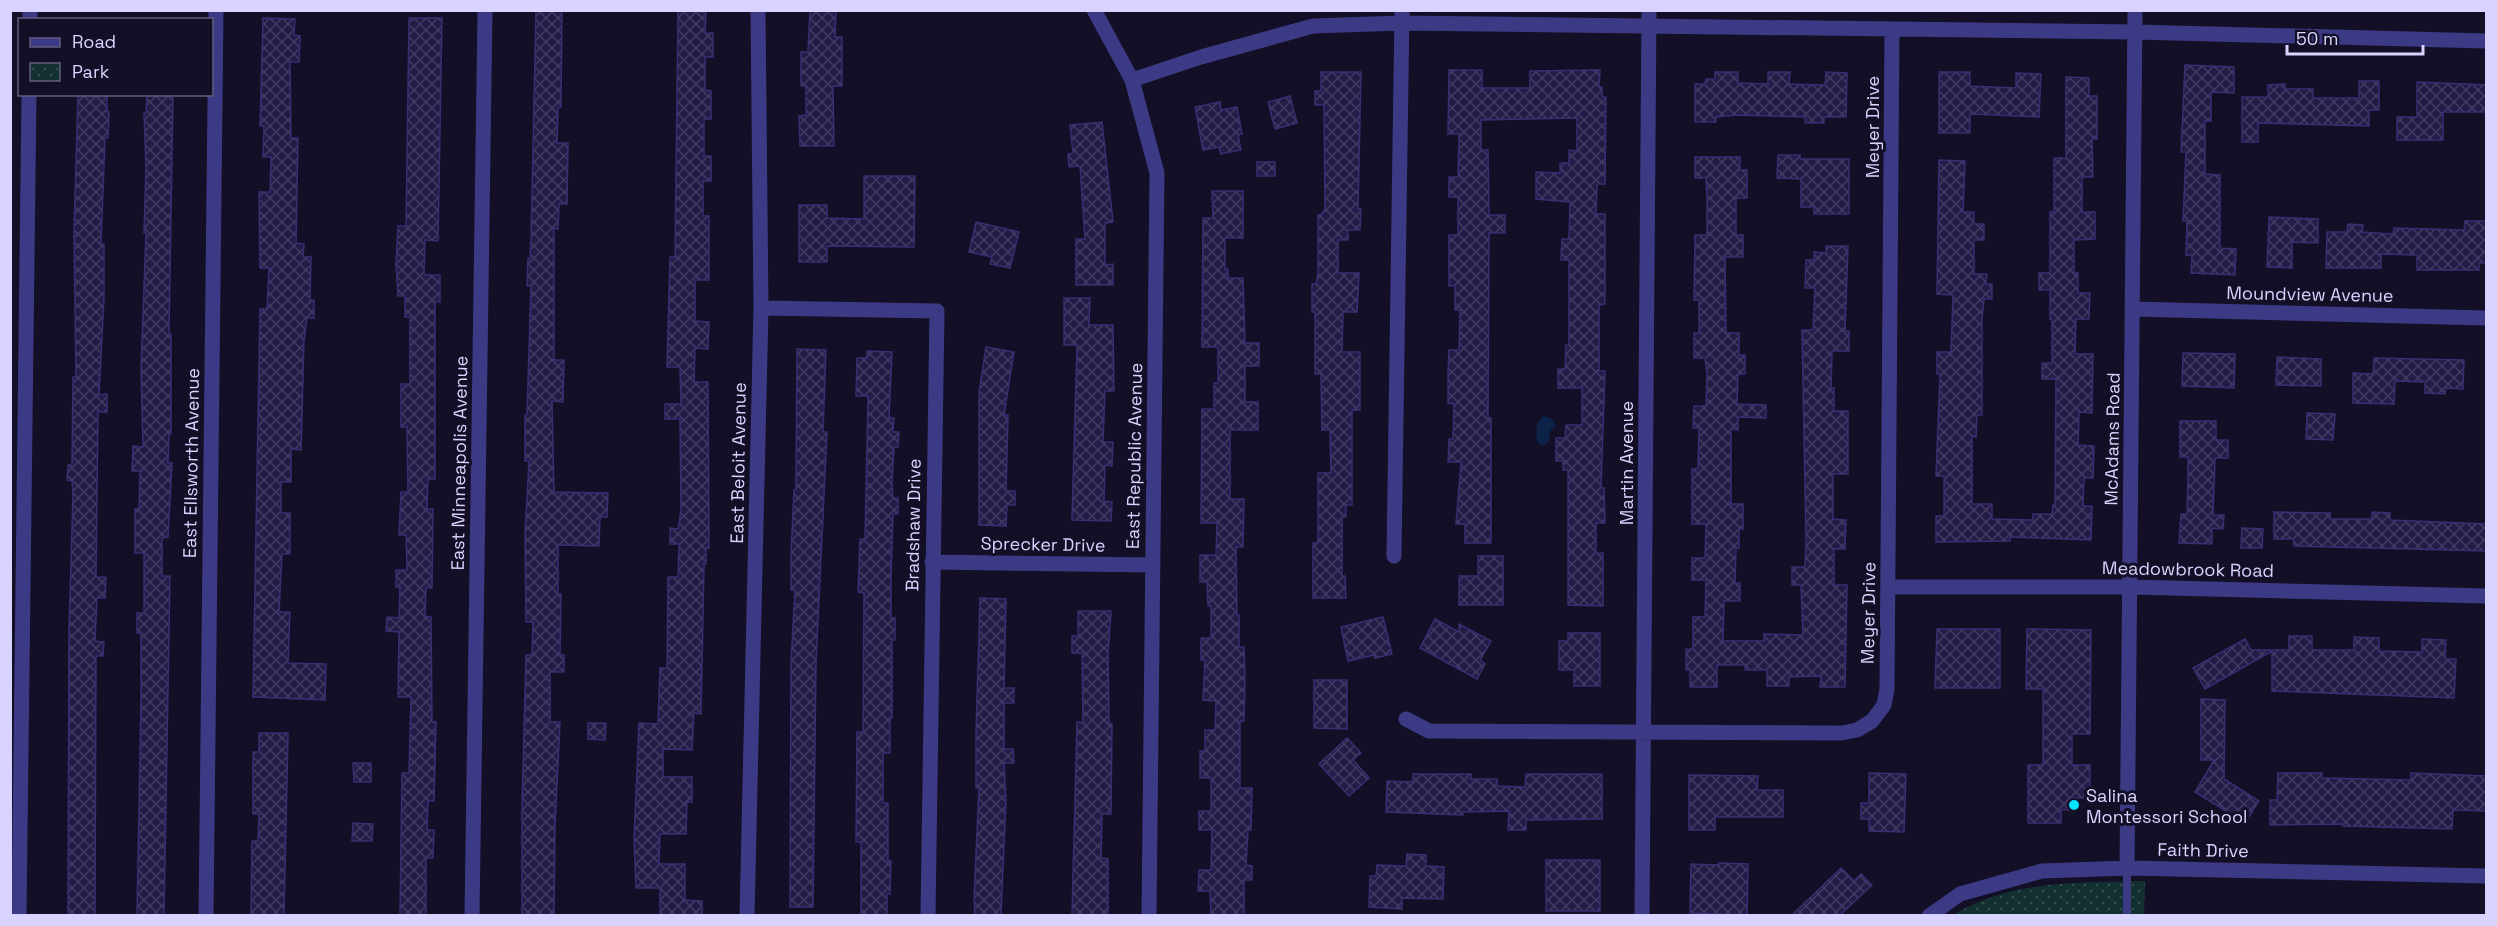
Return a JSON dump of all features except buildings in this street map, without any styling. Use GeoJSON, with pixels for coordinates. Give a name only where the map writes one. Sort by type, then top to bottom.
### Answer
{"type":"FeatureCollection","features":[{"type":"Feature","properties":{"kind":"street","name":"East Ellsworth Avenue"},"geometry":{"type":"LineString","coordinates":[[206,915],[216,10]]}},
{"type":"Feature","properties":{"kind":"street","name":"East Minneapolis Avenue"},"geometry":{"type":"LineString","coordinates":[[472,915],[485,10]]}},
{"type":"Feature","properties":{"kind":"street","name":"East Beloit Avenue"},"geometry":{"type":"LineString","coordinates":[[747,915],[761,308],[758,10]]}},
{"type":"Feature","properties":{"kind":"street","name":"East Republic Avenue"},"geometry":{"type":"LineString","coordinates":[[1094,10],[1132,80],[1157,173],[1149,915]]}},
{"type":"Feature","properties":{"kind":"street","name":"McAdams Road"},"geometry":{"type":"LineString","coordinates":[[2127,868],[2135,10]]}},
{"type":"Feature","properties":{"kind":"street"},"geometry":{"type":"LineString","coordinates":[[1394,556],[1402,17]]}},
{"type":"Feature","properties":{"kind":"street"},"geometry":{"type":"LineString","coordinates":[[1132,80],[1313,18],[1649,18],[1892,29],[2135,32],[2487,41]]}},
{"type":"Feature","properties":{"kind":"street","name":"Martin Avenue"},"geometry":{"type":"LineString","coordinates":[[1642,915],[1649,18]]}},
{"type":"Feature","properties":{"kind":"street","name":"Meyer Drive"},"geometry":{"type":"LineString","coordinates":[[1406,718],[1429,732],[1643,731],[1842,734],[1872,721],[1884,705],[1889,587],[1892,29]]}},
{"type":"Feature","properties":{"kind":"street"},"geometry":{"type":"LineString","coordinates":[[19,915],[29,96]]}},
{"type":"Feature","properties":{"kind":"street","name":"Bradshaw Drive"},"geometry":{"type":"LineString","coordinates":[[761,308],[937,311],[928,915]]}},
{"type":"Feature","properties":{"kind":"street","name":"Moundview Avenue"},"geometry":{"type":"LineString","coordinates":[[2133,309],[2487,318]]}},
{"type":"Feature","properties":{"kind":"street","name":"Sprecker Drive"},"geometry":{"type":"LineString","coordinates":[[932,562],[1153,565]]}},
{"type":"Feature","properties":{"kind":"street","name":"Meadowbrook Road"},"geometry":{"type":"LineString","coordinates":[[1889,587],[2130,587],[2487,596]]}},
{"type":"Feature","properties":{"kind":"street","name":"Faith Drive"},"geometry":{"type":"LineString","coordinates":[[1929,915],[1960,894],[2042,871],[2127,868],[2487,876]]}},
{"type":"Feature","properties":{"kind":"lane"},"geometry":{"type":"LineString","coordinates":[[2127,868],[2127,915]]}},
{"type":"Feature","properties":{"kind":"green space"},"geometry":{"type":"Polygon","coordinates":[[[2145,881],[2144,915],[1952,916],[1997,895],[2021,889],[2070,883],[2145,881]]]}},
{"type":"Feature","properties":{"kind":"water"},"geometry":{"type":"Polygon","coordinates":[[[1544,416],[1552,419],[1556,427],[1550,431],[1549,441],[1543,446],[1538,443],[1536,432],[1539,421],[1544,416]]]}},
{"type":"Feature","properties":{"kind":"place","name":"Salina Montessori School"},"geometry":{"type":"Point","coordinates":[2074,805]}}]}
